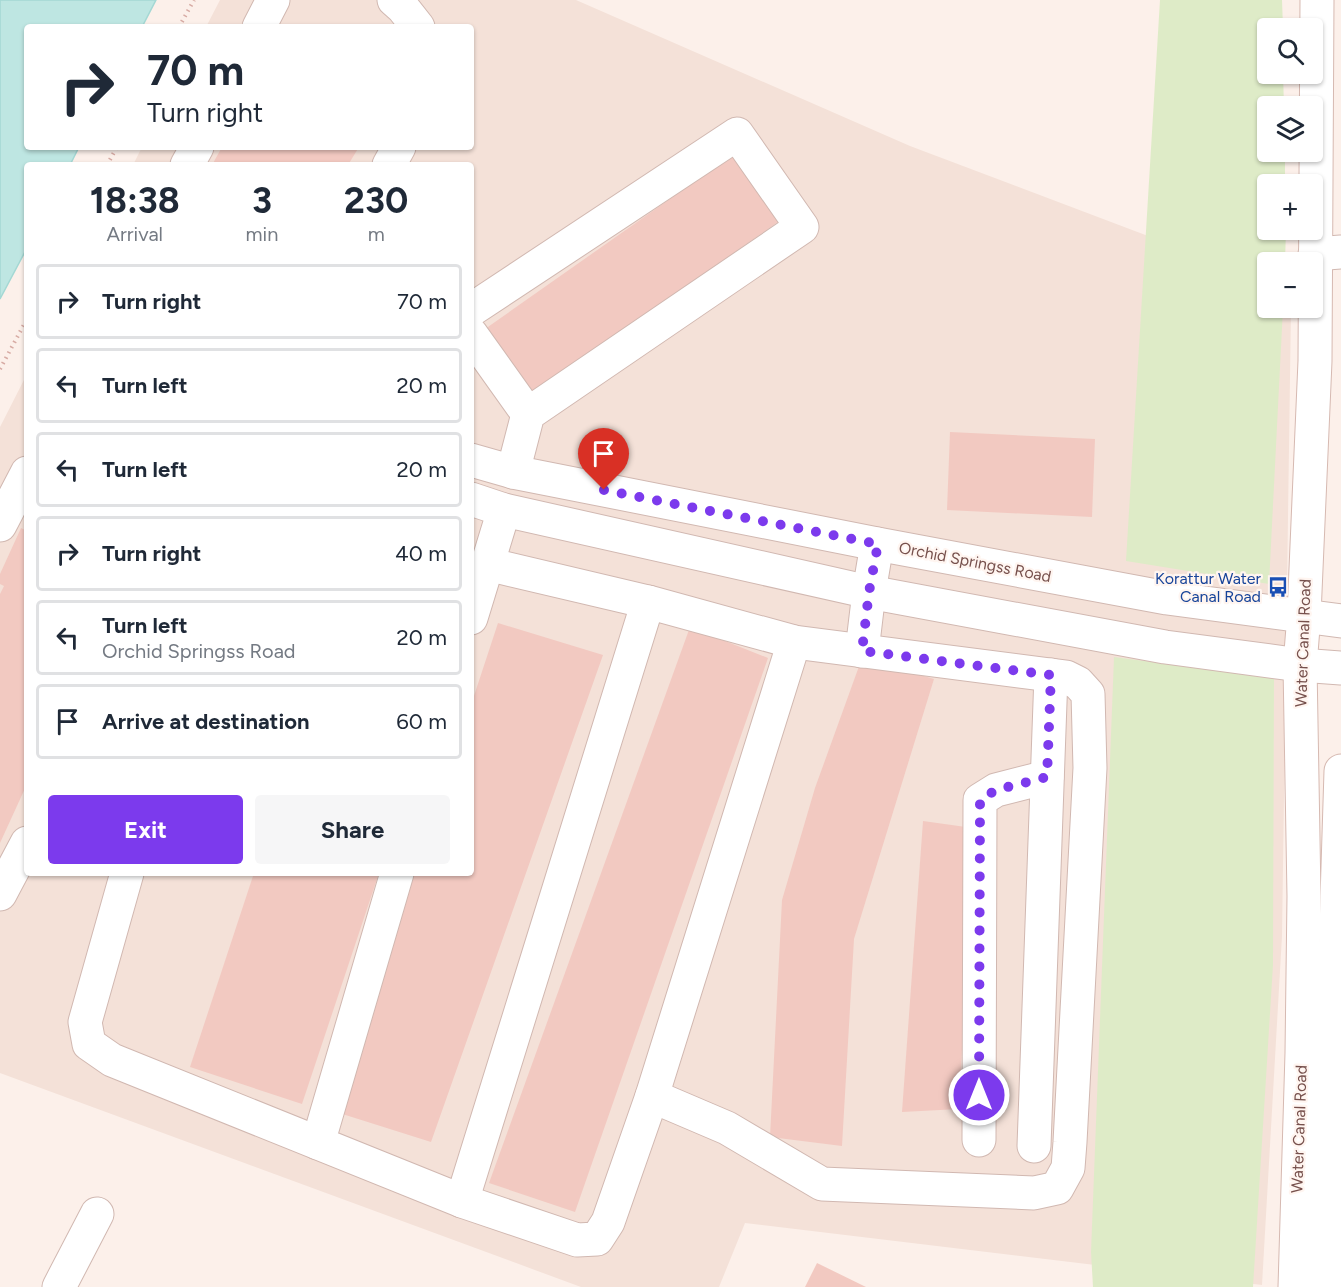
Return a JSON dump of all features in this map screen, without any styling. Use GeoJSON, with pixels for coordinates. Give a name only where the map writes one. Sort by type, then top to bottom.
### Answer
{"type":"FeatureCollection","features":[{"type":"Feature","properties":{"kind":"street"},"geometry":{"type":"LineString","coordinates":[[261,24],[273,0]]}},
{"type":"Feature","properties":{"kind":"street"},"geometry":{"type":"LineString","coordinates":[[394,0],[416,24]]}},
{"type":"Feature","properties":{"kind":"street","name":"Water Canal Road"},"geometry":{"type":"LineString","coordinates":[[1317,0],[1328,253],[1315,361],[1300,665],[1303,952],[1325,1057],[1327,1287]]}},
{"type":"Feature","properties":{"kind":"street"},"geometry":{"type":"LineString","coordinates":[[474,308],[737,134],[802,227],[528,414],[513,472]]}},
{"type":"Feature","properties":{"kind":"street"},"geometry":{"type":"LineString","coordinates":[[474,338],[528,414]]}},
{"type":"Feature","properties":{"kind":"street","name":"Orchid Springss Road"},"geometry":{"type":"LineString","coordinates":[[474,461],[513,472],[1167,598],[1341,621]]}},
{"type":"Feature","properties":{"kind":"street"},"geometry":{"type":"LineString","coordinates":[[0,525],[24,479]]}},
{"type":"Feature","properties":{"kind":"street"},"geometry":{"type":"LineString","coordinates":[[474,500],[504,510],[869,592],[1165,647],[1300,665],[1341,668]]}},
{"type":"Feature","properties":{"kind":"street"},"geometry":{"type":"LineString","coordinates":[[474,608],[504,510]]}},
{"type":"Feature","properties":{"kind":"street"},"geometry":{"type":"LineString","coordinates":[[862,651],[869,592],[878,544]]}},
{"type":"Feature","properties":{"kind":"street"},"geometry":{"type":"LineString","coordinates":[[487,564],[648,602],[794,642],[1066,677],[1078,683],[1088,694],[1090,768],[1068,1168],[1058,1188],[1034,1193],[822,1184],[727,1128],[652,1096]]}},
{"type":"Feature","properties":{"kind":"street"},"geometry":{"type":"LineString","coordinates":[[462,1201],[648,602]]}},
{"type":"Feature","properties":{"kind":"street"},"geometry":{"type":"LineString","coordinates":[[126,876],[85,1022],[89,1044],[112,1060],[462,1201],[577,1240],[597,1239],[608,1222],[652,1096],[794,642]]}},
{"type":"Feature","properties":{"kind":"street"},"geometry":{"type":"LineString","coordinates":[[1034,1146],[1051,675]]}},
{"type":"Feature","properties":{"kind":"street","name":"Water Canal Road"},"geometry":{"type":"LineString","coordinates":[[1294,1287],[1325,1057],[1335,955],[1341,771]]}},
{"type":"Feature","properties":{"kind":"street"},"geometry":{"type":"LineString","coordinates":[[979,1140],[980,800],[996,790],[1047,777]]}},
{"type":"Feature","properties":{"kind":"street"},"geometry":{"type":"LineString","coordinates":[[0,894],[24,849]]}},
{"type":"Feature","properties":{"kind":"street"},"geometry":{"type":"LineString","coordinates":[[318,1143],[396,876]]}},
{"type":"Feature","properties":{"kind":"street"},"geometry":{"type":"LineString","coordinates":[[1303,952],[1335,955]]}},
{"type":"Feature","properties":{"kind":"street"},"geometry":{"type":"LineString","coordinates":[[59,1287],[97,1214]]}},
{"type":"Feature","properties":{"kind":"path"},"geometry":{"type":"LineString","coordinates":[[182,24],[194,0]]}},
{"type":"Feature","properties":{"kind":"path"},"geometry":{"type":"LineString","coordinates":[[0,369],[24,325]]}},
{"type":"Feature","properties":{"kind":"shaded area"},"geometry":{"type":"Polygon","coordinates":[[[220,0],[576,0],[910,146],[1257,277],[1257,318],[1291,318],[1282,936],[1262,1285],[745,1223],[719,1287],[581,1287],[0,1073],[0,427],[24,380],[24,876],[474,876],[474,162],[134,162],[140,150],[474,150],[474,24],[208,24],[220,0]]]}},
{"type":"Feature","properties":{"kind":"green space"},"geometry":{"type":"Polygon","coordinates":[[[1160,0],[1282,0],[1283,18],[1257,18],[1257,84],[1283,84],[1284,96],[1257,96],[1257,162],[1285,162],[1285,174],[1257,174],[1257,240],[1286,240],[1285,252],[1257,252],[1257,318],[1282,318],[1269,584],[1126,561],[1160,0]]]}},
{"type":"Feature","properties":{"kind":"green space"},"geometry":{"type":"Polygon","coordinates":[[[1114,657],[1274,678],[1273,965],[1253,1287],[1093,1287],[1091,1252],[1114,657]]]}},
{"type":"Feature","properties":{"kind":"water"},"geometry":{"type":"Polygon","coordinates":[[[0,0],[156,0],[144,24],[24,24],[24,150],[78,150],[72,162],[24,162],[24,254],[0,299],[0,0]]]}},
{"type":"Feature","properties":{"kind":"building"},"geometry":{"type":"Polygon","coordinates":[[[220,150],[357,150],[350,162],[214,162],[220,150]]]}},
{"type":"Feature","properties":{"kind":"building"},"geometry":{"type":"Polygon","coordinates":[[[738,151],[785,217],[532,395],[485,329],[738,151]]]}},
{"type":"Feature","properties":{"kind":"building"},"geometry":{"type":"Polygon","coordinates":[[[950,432],[1095,439],[1092,517],[947,510],[950,432]]]}},
{"type":"Feature","properties":{"kind":"building"},"geometry":{"type":"Polygon","coordinates":[[[21,528],[24,530],[24,791],[0,843],[0,594],[4,586],[0,584],[0,574],[21,528]]]}},
{"type":"Feature","properties":{"kind":"building"},"geometry":{"type":"Polygon","coordinates":[[[498,623],[603,655],[431,1142],[336,1112],[414,876],[474,876],[474,696],[498,623]]]}},
{"type":"Feature","properties":{"kind":"building"},"geometry":{"type":"Polygon","coordinates":[[[690,627],[768,658],[575,1212],[489,1183],[690,627]]]}},
{"type":"Feature","properties":{"kind":"building"},"geometry":{"type":"Polygon","coordinates":[[[862,658],[934,679],[854,939],[842,1146],[770,1137],[782,900],[815,788],[862,658]]]}},
{"type":"Feature","properties":{"kind":"building"},"geometry":{"type":"Polygon","coordinates":[[[923,821],[973,828],[959,1109],[902,1112],[923,821]]]}},
{"type":"Feature","properties":{"kind":"building"},"geometry":{"type":"Polygon","coordinates":[[[253,876],[378,876],[302,1104],[190,1067],[253,876]]]}},
{"type":"Feature","properties":{"kind":"building"},"geometry":{"type":"Polygon","coordinates":[[[817,1263],[866,1287],[805,1287],[817,1263]]]}},
{"type":"Feature","properties":{"kind":"place","name":"Korattur Water Canal Road"},"geometry":{"type":"Point","coordinates":[1278,587]}},
{"type":"Feature","properties":{"kind":"route"},"geometry":{"type":"LineString","coordinates":[[604,490],[878,544],[869,592],[862,651],[1051,675],[1047,777],[996,790],[980,800],[979,1095]]}}]}
